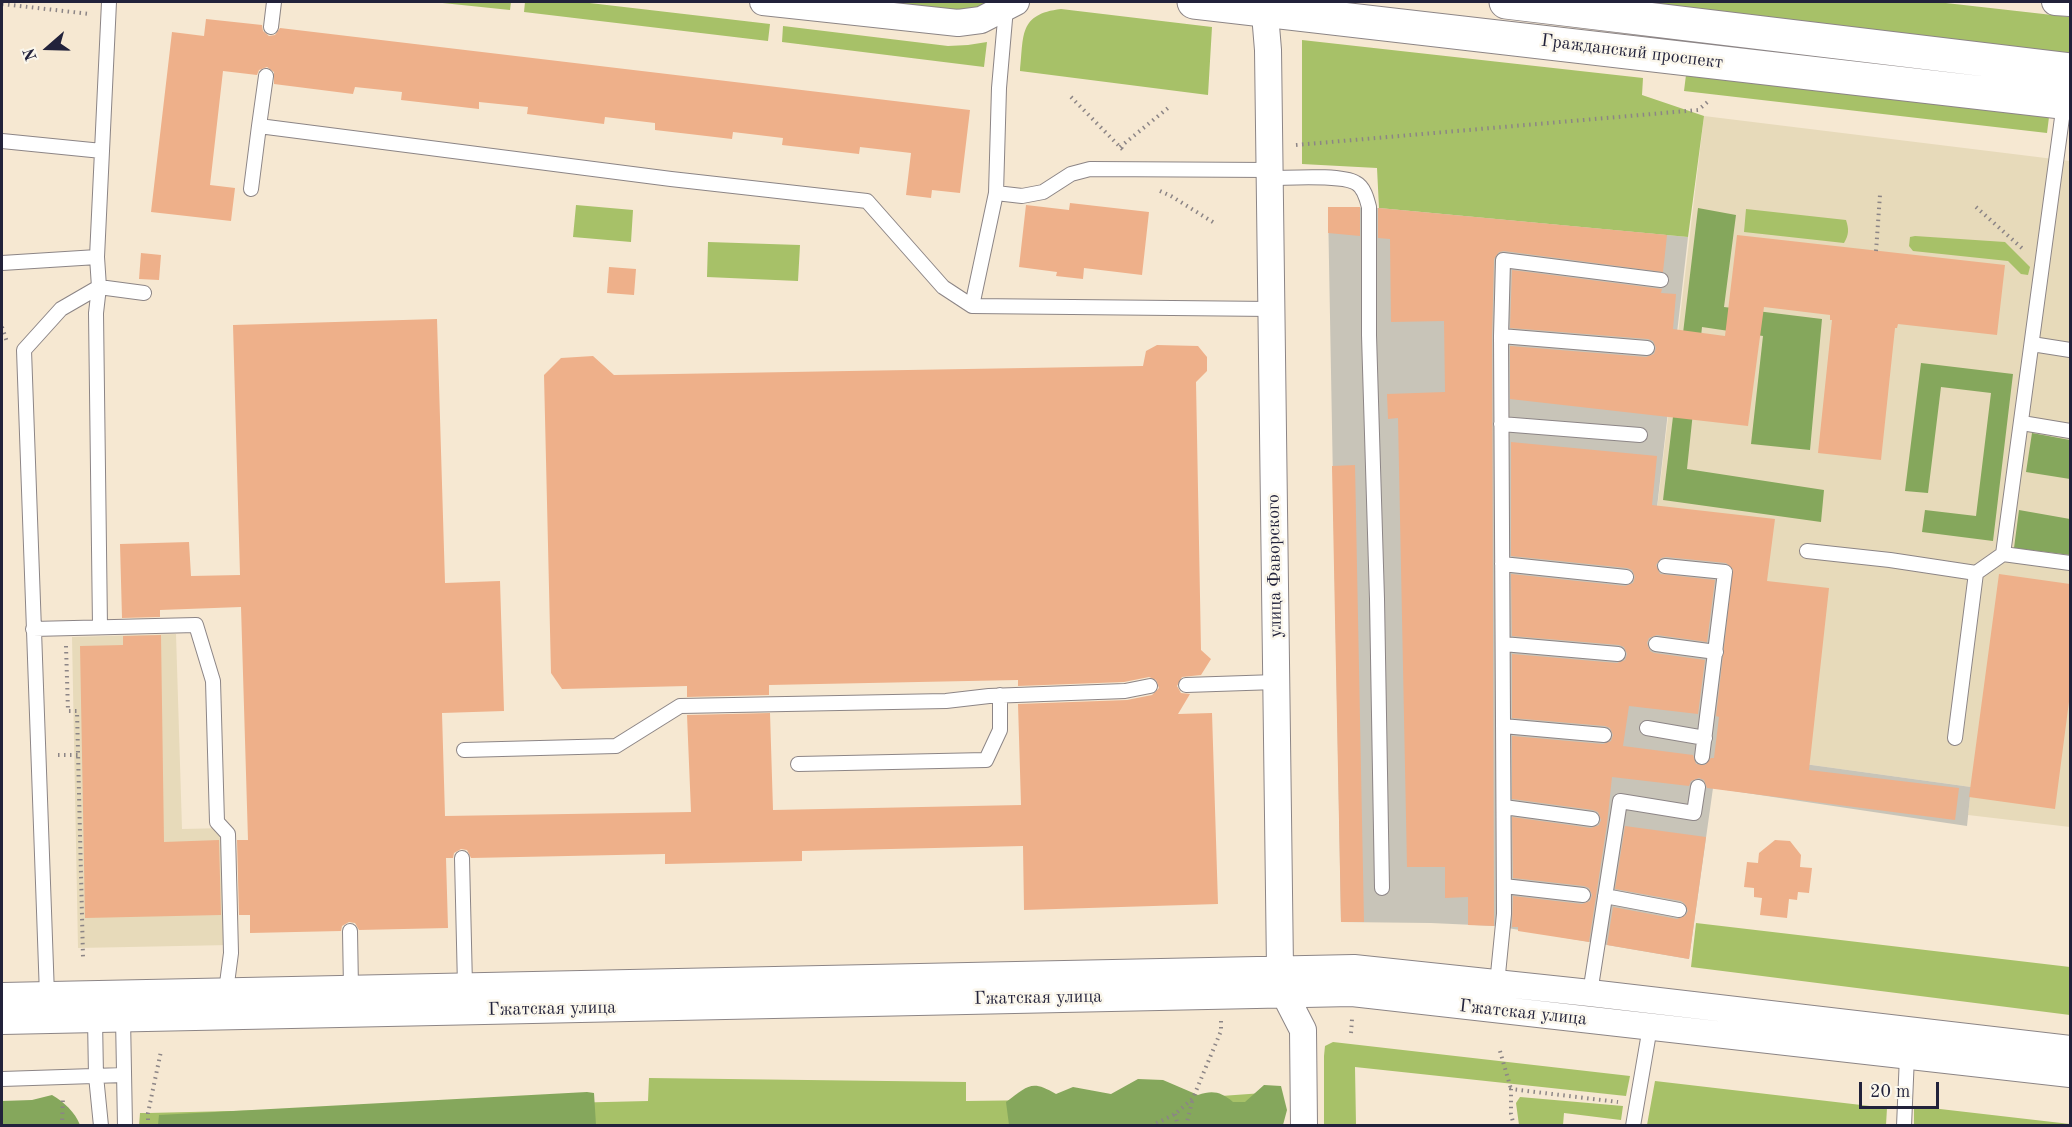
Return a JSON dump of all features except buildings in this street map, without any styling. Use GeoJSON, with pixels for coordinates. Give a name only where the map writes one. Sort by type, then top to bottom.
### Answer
{"type":"FeatureCollection","features":[{"type":"Feature","properties":{"kind":"main road","name":"Гражданский проспект"},"geometry":{"type":"LineString","coordinates":[[1194,2],[1265,5],[2067,103]]}},
{"type":"Feature","properties":{"kind":"main road","name":"Гражданский проспект"},"geometry":{"type":"LineString","coordinates":[[1506,2],[2070,70]]}},
{"type":"Feature","properties":{"kind":"street"},"geometry":{"type":"LineString","coordinates":[[763,2],[958,23],[981,20],[1011,5]]}},
{"type":"Feature","properties":{"kind":"street"},"geometry":{"type":"LineString","coordinates":[[2055,2],[2070,3]]}},
{"type":"Feature","properties":{"kind":"street","name":"улица Фаворского"},"geometry":{"type":"LineString","coordinates":[[1265,5],[1270,174],[1280,968],[1284,993],[1303,1030],[1304,1125]]}},
{"type":"Feature","properties":{"kind":"street","name":"Гжатская улица"},"geometry":{"type":"LineString","coordinates":[[2,996],[1354,968],[2070,1049]]}},
{"type":"Feature","properties":{"kind":"street","name":"Гжатская улица"},"geometry":{"type":"LineString","coordinates":[[2,1021],[1352,993],[2070,1074]]}},
{"type":"Feature","properties":{"kind":"lane"},"geometry":{"type":"LineString","coordinates":[[100,627],[96,313],[99,287],[97,257],[109,2]]}},
{"type":"Feature","properties":{"kind":"lane"},"geometry":{"type":"LineString","coordinates":[[271,27],[274,2]]}},
{"type":"Feature","properties":{"kind":"lane"},"geometry":{"type":"LineString","coordinates":[[972,306],[996,193],[999,88],[1011,5]]}},
{"type":"Feature","properties":{"kind":"lane"},"geometry":{"type":"LineString","coordinates":[[251,189],[266,76]]}},
{"type":"Feature","properties":{"kind":"lane"},"geometry":{"type":"LineString","coordinates":[[2003,554],[2067,103]]}},
{"type":"Feature","properties":{"kind":"lane"},"geometry":{"type":"LineString","coordinates":[[259,126],[671,179],[867,201],[943,287],[972,306],[1272,309]]}},
{"type":"Feature","properties":{"kind":"lane"},"geometry":{"type":"LineString","coordinates":[[2,141],[102,151]]}},
{"type":"Feature","properties":{"kind":"lane"},"geometry":{"type":"LineString","coordinates":[[996,193],[1022,196],[1043,192],[1071,174],[1090,169],[1141,169],[1345,179],[1358,183],[1367,196],[1382,888]]}},
{"type":"Feature","properties":{"kind":"lane"},"geometry":{"type":"LineString","coordinates":[[2,263],[97,257]]}},
{"type":"Feature","properties":{"kind":"lane"},"geometry":{"type":"LineString","coordinates":[[1497,984],[1504,928],[1501,424],[1503,260],[1661,280]]}},
{"type":"Feature","properties":{"kind":"lane"},"geometry":{"type":"LineString","coordinates":[[47,995],[24,350],[61,309],[99,287],[144,293]]}},
{"type":"Feature","properties":{"kind":"lane"},"geometry":{"type":"LineString","coordinates":[[1501,336],[1647,348]]}},
{"type":"Feature","properties":{"kind":"lane"},"geometry":{"type":"LineString","coordinates":[[2032,344],[2070,350]]}},
{"type":"Feature","properties":{"kind":"lane"},"geometry":{"type":"LineString","coordinates":[[2022,423],[2070,431]]}},
{"type":"Feature","properties":{"kind":"lane"},"geometry":{"type":"LineString","coordinates":[[1501,424],[1640,435]]}},
{"type":"Feature","properties":{"kind":"lane"},"geometry":{"type":"LineString","coordinates":[[1807,550],[1976,573],[2003,554],[2070,563]]}},
{"type":"Feature","properties":{"kind":"lane"},"geometry":{"type":"LineString","coordinates":[[1502,564],[1626,577]]}},
{"type":"Feature","properties":{"kind":"lane"},"geometry":{"type":"LineString","coordinates":[[1665,566],[1725,572],[1702,757]]}},
{"type":"Feature","properties":{"kind":"lane"},"geometry":{"type":"LineString","coordinates":[[1955,738],[1976,573]]}},
{"type":"Feature","properties":{"kind":"lane"},"geometry":{"type":"LineString","coordinates":[[33,629],[196,625],[213,681],[217,822],[228,834],[231,953],[226,991]]}},
{"type":"Feature","properties":{"kind":"lane"},"geometry":{"type":"LineString","coordinates":[[1503,644],[1618,654]]}},
{"type":"Feature","properties":{"kind":"lane"},"geometry":{"type":"LineString","coordinates":[[1656,644],[1716,652]]}},
{"type":"Feature","properties":{"kind":"lane"},"geometry":{"type":"LineString","coordinates":[[1186,685],[1276,682]]}},
{"type":"Feature","properties":{"kind":"lane"},"geometry":{"type":"LineString","coordinates":[[464,750],[616,746],[680,706],[946,701],[1000,695],[1125,691],[1150,686]]}},
{"type":"Feature","properties":{"kind":"lane"},"geometry":{"type":"LineString","coordinates":[[798,764],[986,760],[1000,730],[1000,695]]}},
{"type":"Feature","properties":{"kind":"lane"},"geometry":{"type":"LineString","coordinates":[[1503,726],[1604,735]]}},
{"type":"Feature","properties":{"kind":"lane"},"geometry":{"type":"LineString","coordinates":[[1647,728],[1705,738]]}},
{"type":"Feature","properties":{"kind":"lane"},"geometry":{"type":"LineString","coordinates":[[1590,993],[1620,801],[1694,813],[1698,787]]}},
{"type":"Feature","properties":{"kind":"lane"},"geometry":{"type":"LineString","coordinates":[[1504,807],[1592,819]]}},
{"type":"Feature","properties":{"kind":"lane"},"geometry":{"type":"LineString","coordinates":[[462,858],[465,986]]}},
{"type":"Feature","properties":{"kind":"lane"},"geometry":{"type":"LineString","coordinates":[[1504,886],[1583,896]]}},
{"type":"Feature","properties":{"kind":"lane"},"geometry":{"type":"LineString","coordinates":[[1605,896],[1679,910]]}},
{"type":"Feature","properties":{"kind":"lane"},"geometry":{"type":"LineString","coordinates":[[350,931],[351,988]]}},
{"type":"Feature","properties":{"kind":"lane"},"geometry":{"type":"LineString","coordinates":[[123,1018],[125,1125]]}},
{"type":"Feature","properties":{"kind":"lane"},"geometry":{"type":"LineString","coordinates":[[95,1019],[96,1076],[101,1125]]}},
{"type":"Feature","properties":{"kind":"lane"},"geometry":{"type":"LineString","coordinates":[[1633,1125],[1650,1027]]}},
{"type":"Feature","properties":{"kind":"lane"},"geometry":{"type":"LineString","coordinates":[[1904,1125],[1907,1056]]}},
{"type":"Feature","properties":{"kind":"lane"},"geometry":{"type":"LineString","coordinates":[[2,1079],[124,1075]]}},
{"type":"Feature","properties":{"kind":"path"},"geometry":{"type":"LineString","coordinates":[[2,4],[109,16]]}},
{"type":"Feature","properties":{"kind":"path"},"geometry":{"type":"LineString","coordinates":[[1071,97],[1141,169],[1144,184],[1171,196],[1216,224]]}},
{"type":"Feature","properties":{"kind":"path"},"geometry":{"type":"LineString","coordinates":[[1296,145],[1698,110],[1710,100]]}},
{"type":"Feature","properties":{"kind":"path"},"geometry":{"type":"LineString","coordinates":[[1090,169],[1168,108]]}},
{"type":"Feature","properties":{"kind":"path"},"geometry":{"type":"LineString","coordinates":[[1876,251],[1880,195]]}},
{"type":"Feature","properties":{"kind":"path"},"geometry":{"type":"LineString","coordinates":[[1976,207],[2042,267]]}},
{"type":"Feature","properties":{"kind":"path"},"geometry":{"type":"LineString","coordinates":[[2,327],[9,345]]}},
{"type":"Feature","properties":{"kind":"path"},"geometry":{"type":"LineString","coordinates":[[66,642],[68,711],[77,711],[84,957]]}},
{"type":"Feature","properties":{"kind":"path"},"geometry":{"type":"LineString","coordinates":[[1186,1125],[1193,1098],[1221,1031]]}},
{"type":"Feature","properties":{"kind":"path"},"geometry":{"type":"LineString","coordinates":[[148,1125],[148,1113],[161,1051]]}},
{"type":"Feature","properties":{"kind":"path"},"geometry":{"type":"LineString","coordinates":[[1500,1051],[1510,1089],[1514,1125]]}},
{"type":"Feature","properties":{"kind":"path"},"geometry":{"type":"LineString","coordinates":[[1510,1089],[1636,1104]]}},
{"type":"Feature","properties":{"kind":"path"},"geometry":{"type":"LineString","coordinates":[[1151,1125],[1175,1114],[1193,1098]]}},
{"type":"Feature","properties":{"kind":"path"},"geometry":{"type":"LineString","coordinates":[[62,1125],[63,1114]]}},
{"type":"Feature","properties":{"kind":"path"},"geometry":{"type":"LineString","coordinates":[[1175,1114],[1178,1125]]}},
{"type":"Feature","properties":{"kind":"shaded area"},"geometry":{"type":"Polygon","coordinates":[[[1704,116],[2070,161],[2070,827],[1968,815],[1971,787],[1732,754],[1652,552],[1704,116]]]}},
{"type":"Feature","properties":{"kind":"shaded area"},"geometry":{"type":"Polygon","coordinates":[[[1328,207],[1379,208],[1688,237],[1652,551],[1759,564],[1732,754],[1971,787],[1967,826],[1713,788],[1689,959],[1496,926],[1341,922],[1328,207]]]}},
{"type":"Feature","properties":{"kind":"shaded area"},"geometry":{"type":"Polygon","coordinates":[[[176,634],[182,829],[226,828],[230,945],[78,948],[72,637],[176,634]]]}},
{"type":"Feature","properties":{"kind":"green space"},"geometry":{"type":"Polygon","coordinates":[[[433,2],[511,2],[510,10],[433,2]]]}},
{"type":"Feature","properties":{"kind":"green space"},"geometry":{"type":"Polygon","coordinates":[[[525,2],[581,2],[770,24],[768,41],[524,12],[525,2]]]}},
{"type":"Feature","properties":{"kind":"green space"},"geometry":{"type":"Polygon","coordinates":[[[877,2],[988,2],[979,8],[952,11],[877,2]]]}},
{"type":"Feature","properties":{"kind":"green space"},"geometry":{"type":"Polygon","coordinates":[[[1608,2],[1937,2],[2070,17],[2070,57],[1608,2]]]}},
{"type":"Feature","properties":{"kind":"green space"},"geometry":{"type":"Polygon","coordinates":[[[1061,9],[1212,27],[1208,95],[1020,71],[1023,37],[1030,22],[1037,16],[1061,9]]]}},
{"type":"Feature","properties":{"kind":"green space"},"geometry":{"type":"Polygon","coordinates":[[[783,26],[948,46],[987,42],[984,67],[782,42],[783,26]]]}},
{"type":"Feature","properties":{"kind":"green space"},"geometry":{"type":"Polygon","coordinates":[[[1302,40],[1643,78],[1642,95],[1704,116],[1688,237],[1379,208],[1377,168],[1302,164],[1302,40]]]}},
{"type":"Feature","properties":{"kind":"green space"},"geometry":{"type":"Polygon","coordinates":[[[1686,75],[2049,117],[2047,133],[1684,91],[1686,75]]]}},
{"type":"Feature","properties":{"kind":"green space"},"geometry":{"type":"Polygon","coordinates":[[[576,205],[633,210],[631,242],[573,237],[576,205]]]}},
{"type":"Feature","properties":{"kind":"green space"},"geometry":{"type":"Polygon","coordinates":[[[1698,208],[1736,215],[1724,307],[1822,319],[1810,450],[1751,444],[1763,336],[1702,327],[1687,469],[1824,490],[1821,522],[1663,500],[1698,208]]]}},
{"type":"Feature","properties":{"kind":"green space"},"geometry":{"type":"Polygon","coordinates":[[[1746,209],[1846,220],[1848,235],[1844,243],[1744,232],[1746,209]]]}},
{"type":"Feature","properties":{"kind":"green space"},"geometry":{"type":"Polygon","coordinates":[[[1910,237],[2005,242],[2030,267],[2028,275],[2021,274],[2008,261],[1913,251],[1909,246],[1910,237]]]}},
{"type":"Feature","properties":{"kind":"green space"},"geometry":{"type":"Polygon","coordinates":[[[708,242],[800,245],[798,281],[707,277],[708,242]]]}},
{"type":"Feature","properties":{"kind":"green space"},"geometry":{"type":"Polygon","coordinates":[[[1921,363],[2013,374],[1993,541],[1922,532],[1925,510],[1976,516],[1991,393],[1941,387],[1928,493],[1905,491],[1921,363]]]}},
{"type":"Feature","properties":{"kind":"green space"},"geometry":{"type":"Polygon","coordinates":[[[2032,433],[2070,440],[2070,479],[2026,472],[2032,433]]]}},
{"type":"Feature","properties":{"kind":"green space"},"geometry":{"type":"Polygon","coordinates":[[[2019,510],[2070,519],[2070,555],[2014,548],[2019,510]]]}},
{"type":"Feature","properties":{"kind":"green space"},"geometry":{"type":"Polygon","coordinates":[[[1696,923],[2070,967],[2070,1015],[1691,967],[1696,923]]]}},
{"type":"Feature","properties":{"kind":"green space"},"geometry":{"type":"Polygon","coordinates":[[[1333,1042],[1630,1076],[1626,1096],[1355,1067],[1356,1125],[1324,1125],[1325,1046],[1333,1042]]]}},
{"type":"Feature","properties":{"kind":"green space"},"geometry":{"type":"Polygon","coordinates":[[[649,1078],[966,1082],[966,1101],[1193,1098],[1263,1093],[1263,1126],[139,1126],[140,1113],[648,1101],[649,1078]]]}},
{"type":"Feature","properties":{"kind":"green space"},"geometry":{"type":"Polygon","coordinates":[[[1138,1079],[1163,1080],[1198,1095],[1217,1093],[1233,1102],[1245,1102],[1264,1085],[1281,1086],[1287,1110],[1283,1125],[1009,1125],[1006,1102],[1030,1086],[1048,1089],[1056,1094],[1073,1087],[1111,1094],[1138,1079]]]}},
{"type":"Feature","properties":{"kind":"green space"},"geometry":{"type":"Polygon","coordinates":[[[1655,1081],[1887,1108],[1886,1125],[1647,1125],[1655,1081]]]}},
{"type":"Feature","properties":{"kind":"green space"},"geometry":{"type":"Polygon","coordinates":[[[594,1093],[596,1125],[158,1125],[159,1115],[594,1093]]]}},
{"type":"Feature","properties":{"kind":"green space"},"geometry":{"type":"Polygon","coordinates":[[[52,1095],[69,1108],[80,1125],[2,1125],[2,1101],[32,1100],[52,1095]]]}},
{"type":"Feature","properties":{"kind":"green space"},"geometry":{"type":"Polygon","coordinates":[[[1520,1097],[1623,1106],[1621,1120],[1564,1113],[1563,1125],[1519,1125],[1516,1103],[1520,1097]]]}},
{"type":"Feature","properties":{"kind":"green space"},"geometry":{"type":"Polygon","coordinates":[[[1914,1106],[2070,1124],[2070,1125],[1914,1125],[1914,1106]]]}}]}
